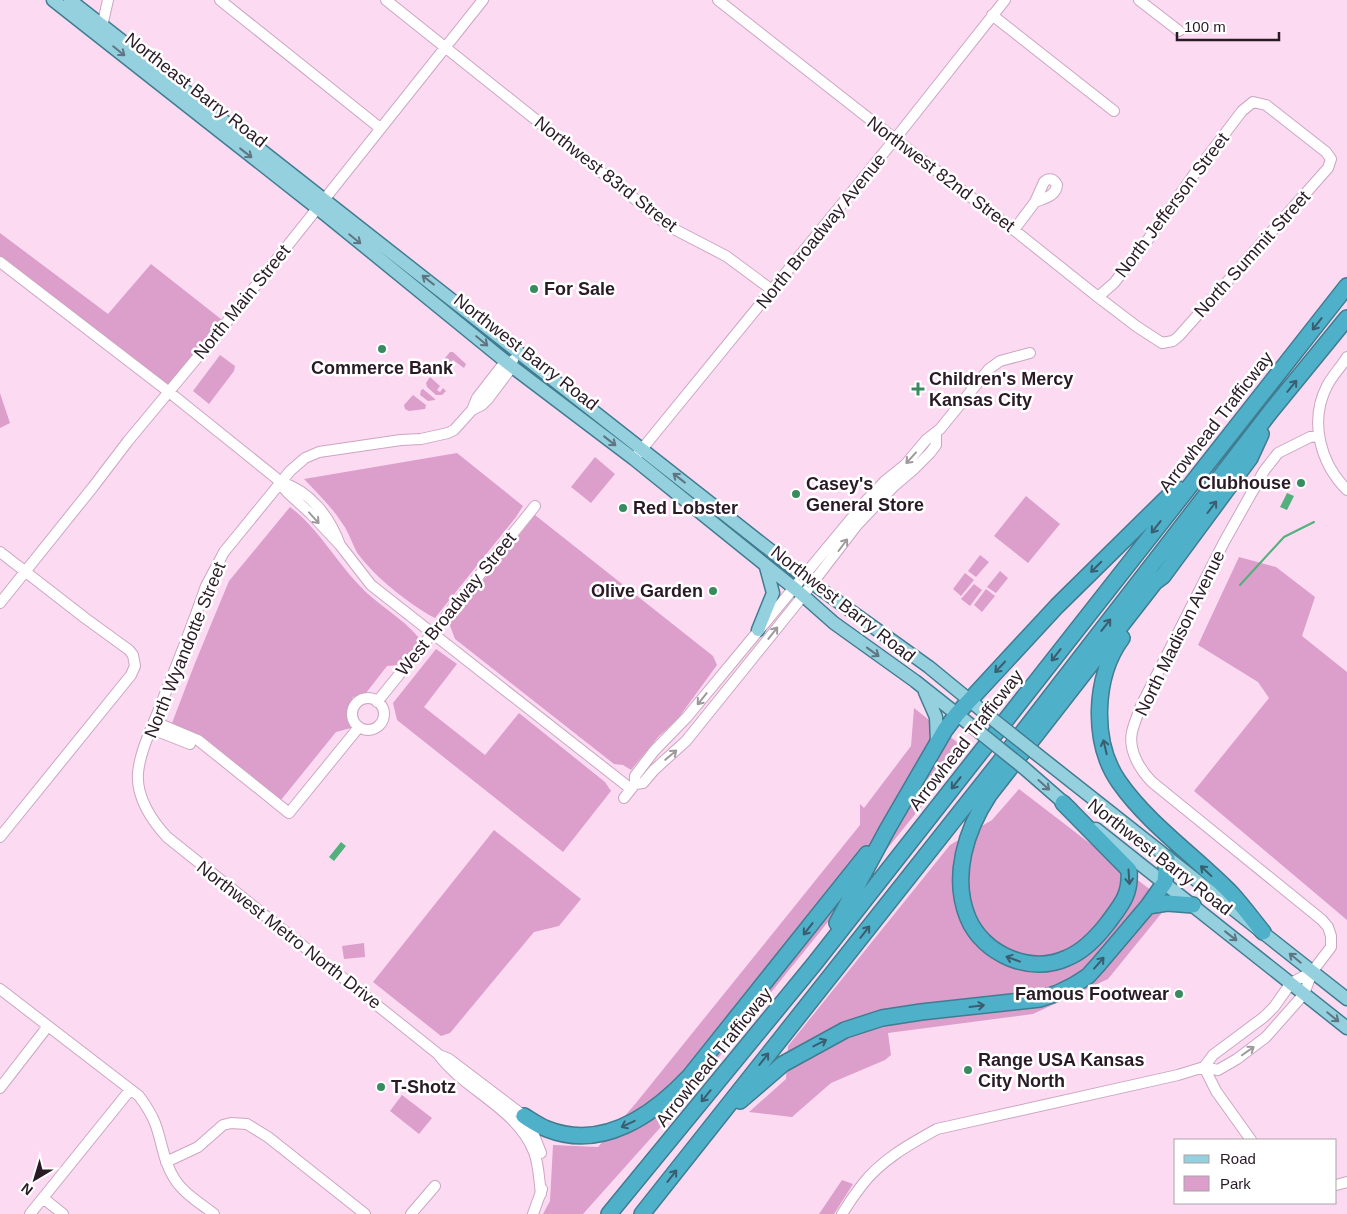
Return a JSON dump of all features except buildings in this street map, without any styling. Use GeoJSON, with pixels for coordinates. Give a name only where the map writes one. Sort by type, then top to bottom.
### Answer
{"type":"FeatureCollection","features":[{"type":"Feature","properties":{"kind":"highway","name":"Arrowhead Trafficway"},"geometry":{"type":"LineString","coordinates":[[609,1214],[814,963],[1347,286]]}},
{"type":"Feature","properties":{"kind":"highway","name":"Arrowhead Trafficway"},"geometry":{"type":"LineString","coordinates":[[642,1214],[999,763],[1271,412],[1347,318]]}},
{"type":"Feature","properties":{"kind":"highway"},"geometry":{"type":"LineString","coordinates":[[1263,932],[1232,895],[1154,822],[1134,801],[1118,780],[1105,749],[1100,713],[1100,696],[1104,672],[1114,649],[1159,586],[1163,576],[1250,458],[1271,412]]}},
{"type":"Feature","properties":{"kind":"highway"},"geometry":{"type":"LineString","coordinates":[[814,963],[887,830],[937,743],[957,714],[1057,606],[1219,447]]}},
{"type":"Feature","properties":{"kind":"highway"},"geometry":{"type":"LineString","coordinates":[[1063,803],[1129,870],[1130,883],[1128,892],[1123,902],[1101,931],[1088,946],[1076,954],[1052,963],[1022,962],[1002,955],[984,942],[968,917],[961,884],[962,867],[970,830],[978,812],[989,795],[1155,582],[1163,576]]}},
{"type":"Feature","properties":{"kind":"highway"},"geometry":{"type":"LineString","coordinates":[[520,1120],[580,1137],[614,1131],[644,1117],[689,1077],[887,830]]}},
{"type":"Feature","properties":{"kind":"highway"},"geometry":{"type":"LineString","coordinates":[[712,1125],[783,1064],[845,1030],[882,1018],[1040,999],[1074,985],[1088,976],[1148,906],[1164,882],[1168,858]]}},
{"type":"Feature","properties":{"kind":"highway"},"geometry":{"type":"LineString","coordinates":[[1148,906],[1167,903],[1193,905]]}},
{"type":"Feature","properties":{"kind":"main road","name":"Northeast Barry Road"},"geometry":{"type":"LineString","coordinates":[[52,0],[85,19],[101,31],[321,204]]}},
{"type":"Feature","properties":{"kind":"main road","name":"Northeast Barry Road"},"geometry":{"type":"LineString","coordinates":[[70,0],[85,19]]}},
{"type":"Feature","properties":{"kind":"main road","name":"Northwest Barry Road"},"geometry":{"type":"LineString","coordinates":[[321,204],[520,353],[736,543],[766,567],[803,585],[834,623],[957,714],[1024,768],[1063,803],[1347,1028]]}},
{"type":"Feature","properties":{"kind":"main road","name":"Northwest Barry Road"},"geometry":{"type":"LineString","coordinates":[[321,204],[510,365],[638,455],[803,585],[929,667],[1347,999]]}},
{"type":"Feature","properties":{"kind":"main road"},"geometry":{"type":"LineString","coordinates":[[736,543],[751,548],[803,585]]}},
{"type":"Feature","properties":{"kind":"main road"},"geometry":{"type":"LineString","coordinates":[[758,630],[772,593],[766,567]]}},
{"type":"Feature","properties":{"kind":"main road"},"geometry":{"type":"LineString","coordinates":[[923,688],[936,717],[937,743]]}},
{"type":"Feature","properties":{"kind":"street"},"geometry":{"type":"LineString","coordinates":[[220,0],[380,128]]}},
{"type":"Feature","properties":{"kind":"street","name":"Northwest 83rd Street"},"geometry":{"type":"LineString","coordinates":[[386,0],[670,227],[726,256],[772,290]]}},
{"type":"Feature","properties":{"kind":"street","name":"North Main Street"},"geometry":{"type":"LineString","coordinates":[[0,604],[128,441],[321,204],[483,0]]}},
{"type":"Feature","properties":{"kind":"street","name":"Northwest 82nd Street"},"geometry":{"type":"LineString","coordinates":[[718,0],[1098,297],[1156,340],[1167,343]]}},
{"type":"Feature","properties":{"kind":"street","name":"North Broadway Avenue"},"geometry":{"type":"LineString","coordinates":[[638,455],[895,139],[1005,0]]}},
{"type":"Feature","properties":{"kind":"street"},"geometry":{"type":"LineString","coordinates":[[1139,0],[1179,31]]}},
{"type":"Feature","properties":{"kind":"street"},"geometry":{"type":"LineString","coordinates":[[85,19],[108,3]]}},
{"type":"Feature","properties":{"kind":"street"},"geometry":{"type":"LineString","coordinates":[[101,31],[108,3]]}},
{"type":"Feature","properties":{"kind":"street"},"geometry":{"type":"LineString","coordinates":[[992,15],[1114,111]]}},
{"type":"Feature","properties":{"kind":"street","name":"North Jefferson Street"},"geometry":{"type":"LineString","coordinates":[[1098,297],[1114,283],[1242,111],[1253,102],[1266,105],[1326,152],[1331,159]]}},
{"type":"Feature","properties":{"kind":"street","name":"North Summit Street"},"geometry":{"type":"LineString","coordinates":[[1167,343],[1179,336],[1328,168],[1331,159]]}},
{"type":"Feature","properties":{"kind":"street"},"geometry":{"type":"LineString","coordinates":[[1014,230],[1035,202]]}},
{"type":"Feature","properties":{"kind":"street"},"geometry":{"type":"LineString","coordinates":[[0,262],[169,392],[281,482],[287,492],[340,545],[371,585],[432,634],[633,786]]}},
{"type":"Feature","properties":{"kind":"street","name":"North Wyandotte Street"},"geometry":{"type":"LineString","coordinates":[[147,809],[140,791],[138,774],[141,760],[206,586],[224,552],[281,482],[305,458],[319,452],[400,440],[421,439],[454,430],[472,410],[477,398],[501,367],[510,365],[520,353]]}},
{"type":"Feature","properties":{"kind":"street"},"geometry":{"type":"LineString","coordinates":[[624,798],[633,786],[635,776],[654,751],[688,717],[758,630],[803,585],[870,510],[936,445],[936,434],[989,369],[1000,361],[1030,353]]}},
{"type":"Feature","properties":{"kind":"street"},"geometry":{"type":"LineString","coordinates":[[1347,358],[1327,387],[1318,414],[1319,436],[1327,463],[1338,481],[1347,490]]}},
{"type":"Feature","properties":{"kind":"street","name":"North Madison Avenue"},"geometry":{"type":"LineString","coordinates":[[842,1214],[863,1183],[884,1163],[913,1142],[937,1129],[1178,1075],[1204,1067],[1218,1070],[1254,1047],[1277,1026],[1304,994],[1312,972],[1331,947],[1331,936],[1328,928],[1322,920],[1152,782],[1140,767],[1134,750],[1132,733],[1142,706],[1224,542],[1264,471],[1278,453],[1310,437],[1319,436]]}},
{"type":"Feature","properties":{"kind":"street","name":"West Broadway Street"},"geometry":{"type":"LineString","coordinates":[[378,702],[535,506]]}},
{"type":"Feature","properties":{"kind":"street"},"geometry":{"type":"LineString","coordinates":[[0,552],[65,604],[129,650],[136,666],[0,837]]}},
{"type":"Feature","properties":{"kind":"street"},"geometry":{"type":"LineString","coordinates":[[633,786],[643,783],[654,770],[686,741],[744,670],[803,585]]}},
{"type":"Feature","properties":{"kind":"street"},"geometry":{"type":"LineString","coordinates":[[365,698],[378,702],[383,710],[383,718],[380,724],[368,730],[359,727],[352,717],[355,705],[365,698]]}},
{"type":"Feature","properties":{"kind":"street"},"geometry":{"type":"LineString","coordinates":[[153,725],[198,740],[210,752],[289,813],[359,727]]}},
{"type":"Feature","properties":{"kind":"street","name":"Northwest Metro North Drive"},"geometry":{"type":"LineString","coordinates":[[147,809],[156,825],[180,849],[438,1054],[449,1059],[520,1120]]}},
{"type":"Feature","properties":{"kind":"street","name":"North Madison Avenue"},"geometry":{"type":"LineString","coordinates":[[1204,1067],[1213,1055],[1264,1017],[1274,1007],[1291,983],[1312,972]]}},
{"type":"Feature","properties":{"kind":"street"},"geometry":{"type":"LineString","coordinates":[[0,989],[139,1096],[152,1115],[166,1162],[178,1184],[214,1214]]}},
{"type":"Feature","properties":{"kind":"street"},"geometry":{"type":"LineString","coordinates":[[0,1088],[48,1026]]}},
{"type":"Feature","properties":{"kind":"street"},"geometry":{"type":"LineString","coordinates":[[1204,1067],[1216,1092],[1251,1139]]}},
{"type":"Feature","properties":{"kind":"street"},"geometry":{"type":"LineString","coordinates":[[30,1214],[130,1090]]}},
{"type":"Feature","properties":{"kind":"street"},"geometry":{"type":"LineString","coordinates":[[520,1120],[534,1135],[542,1154],[544,1179],[541,1194],[533,1214]]}},
{"type":"Feature","properties":{"kind":"street"},"geometry":{"type":"LineString","coordinates":[[166,1162],[198,1147],[223,1125],[232,1123],[247,1124],[268,1137],[365,1214]]}},
{"type":"Feature","properties":{"kind":"street"},"geometry":{"type":"LineString","coordinates":[[411,1214],[435,1186]]}},
{"type":"Feature","properties":{"kind":"street"},"geometry":{"type":"LineString","coordinates":[[42,1198],[63,1214]]}},
{"type":"Feature","properties":{"kind":"green space"},"geometry":{"type":"Polygon","coordinates":[[[0,233],[108,314],[151,264],[226,323],[169,392],[0,261],[0,233]]]}},
{"type":"Feature","properties":{"kind":"green space"},"geometry":{"type":"Polygon","coordinates":[[[450,352],[453,352],[466,364],[464,368],[453,360],[441,377],[434,371],[450,352]]]}},
{"type":"Feature","properties":{"kind":"green space"},"geometry":{"type":"Polygon","coordinates":[[[220,355],[235,366],[234,371],[209,404],[193,391],[220,355]]]}},
{"type":"Feature","properties":{"kind":"green space"},"geometry":{"type":"Polygon","coordinates":[[[430,377],[440,386],[437,390],[440,392],[443,388],[446,391],[442,395],[436,395],[427,387],[426,383],[430,377]]]}},
{"type":"Feature","properties":{"kind":"green space"},"geometry":{"type":"Polygon","coordinates":[[[423,389],[435,400],[428,401],[420,395],[423,389]]]}},
{"type":"Feature","properties":{"kind":"green space"},"geometry":{"type":"Polygon","coordinates":[[[0,393],[10,423],[0,428],[0,393]]]}},
{"type":"Feature","properties":{"kind":"green space"},"geometry":{"type":"Polygon","coordinates":[[[413,395],[426,405],[425,409],[409,411],[405,409],[404,405],[413,395]]]}},
{"type":"Feature","properties":{"kind":"green space"},"geometry":{"type":"Polygon","coordinates":[[[457,453],[523,506],[435,618],[404,598],[365,563],[338,517],[304,479],[457,453]]]}},
{"type":"Feature","properties":{"kind":"green space"},"geometry":{"type":"Polygon","coordinates":[[[595,457],[615,474],[591,503],[571,487],[595,457]]]}},
{"type":"Feature","properties":{"kind":"green space"},"geometry":{"type":"Polygon","coordinates":[[[1026,496],[1060,524],[1028,563],[994,536],[1026,496]]]}},
{"type":"Feature","properties":{"kind":"green space"},"geometry":{"type":"Polygon","coordinates":[[[290,507],[318,534],[366,592],[420,639],[400,665],[387,666],[366,693],[353,697],[347,712],[351,728],[336,732],[281,800],[204,739],[172,723],[229,581],[290,507]]]}},
{"type":"Feature","properties":{"kind":"green space"},"geometry":{"type":"Polygon","coordinates":[[[535,515],[713,656],[717,665],[677,720],[659,736],[631,770],[623,765],[614,764],[455,639],[449,623],[535,515]]]}},
{"type":"Feature","properties":{"kind":"green space"},"geometry":{"type":"Polygon","coordinates":[[[980,555],[989,562],[976,577],[968,571],[980,555]]]}},
{"type":"Feature","properties":{"kind":"green space"},"geometry":{"type":"Polygon","coordinates":[[[1239,557],[1276,567],[1315,597],[1302,636],[1347,672],[1347,920],[1194,791],[1269,698],[1258,682],[1198,645],[1239,557]]]}},
{"type":"Feature","properties":{"kind":"green space"},"geometry":{"type":"Polygon","coordinates":[[[1000,571],[1008,578],[996,593],[987,587],[1000,571]]]}},
{"type":"Feature","properties":{"kind":"green space"},"geometry":{"type":"Polygon","coordinates":[[[965,573],[974,580],[961,596],[953,589],[965,573]]]}},
{"type":"Feature","properties":{"kind":"green space"},"geometry":{"type":"Polygon","coordinates":[[[974,584],[982,590],[970,606],[961,599],[974,584]]]}},
{"type":"Feature","properties":{"kind":"green space"},"geometry":{"type":"Polygon","coordinates":[[[986,589],[995,596],[982,612],[974,605],[986,589]]]}},
{"type":"Feature","properties":{"kind":"green space"},"geometry":{"type":"Polygon","coordinates":[[[436,649],[457,664],[424,707],[485,755],[519,713],[605,782],[611,791],[563,852],[397,720],[393,703],[436,649]]]}},
{"type":"Feature","properties":{"kind":"green space"},"geometry":{"type":"Polygon","coordinates":[[[914,708],[967,750],[676,1110],[583,1214],[543,1214],[550,1201],[553,1145],[598,1147],[636,1103],[860,825],[860,804],[864,808],[911,746],[914,708]]]}},
{"type":"Feature","properties":{"kind":"green space"},"geometry":{"type":"Polygon","coordinates":[[[1019,789],[1169,904],[1108,979],[1033,1014],[888,1033],[891,1055],[885,1060],[831,1083],[792,1117],[749,1112],[786,1079],[788,1046],[950,845],[992,820],[1019,789]]]}},
{"type":"Feature","properties":{"kind":"green space"},"geometry":{"type":"Polygon","coordinates":[[[494,830],[581,899],[559,926],[534,932],[450,1033],[441,1036],[373,982],[494,830]]]}},
{"type":"Feature","properties":{"kind":"green space"},"geometry":{"type":"Polygon","coordinates":[[[364,943],[365,957],[344,959],[342,946],[364,943]]]}},
{"type":"Feature","properties":{"kind":"green space"},"geometry":{"type":"Polygon","coordinates":[[[402,1095],[432,1118],[419,1134],[390,1111],[402,1095]]]}},
{"type":"Feature","properties":{"kind":"green space"},"geometry":{"type":"Polygon","coordinates":[[[842,1180],[853,1184],[834,1214],[819,1214],[842,1180]]]}},
{"type":"Feature","properties":{"kind":"shaded area"},"geometry":{"type":"Polygon","coordinates":[[[1287,493],[1294,496],[1287,510],[1280,507],[1287,493]]]}},
{"type":"Feature","properties":{"kind":"shaded area"},"geometry":{"type":"Polygon","coordinates":[[[341,842],[346,846],[334,861],[329,857],[341,842]]]}},
{"type":"Feature","properties":{"kind":"waterway"},"geometry":{"type":"LineString","coordinates":[[1240,585],[1284,537],[1314,522]]}},
{"type":"Feature","properties":{"kind":"place","name":"For Sale"},"geometry":{"type":"Point","coordinates":[534,289]}},
{"type":"Feature","properties":{"kind":"place","name":"Commerce Bank"},"geometry":{"type":"Point","coordinates":[382,349]}},
{"type":"Feature","properties":{"kind":"place","name":"Children's Mercy Kansas City"},"geometry":{"type":"Point","coordinates":[918,389]}},
{"type":"Feature","properties":{"kind":"place","name":"Clubhouse"},"geometry":{"type":"Point","coordinates":[1301,483]}},
{"type":"Feature","properties":{"kind":"place","name":"Casey's General Store"},"geometry":{"type":"Point","coordinates":[796,494]}},
{"type":"Feature","properties":{"kind":"place","name":"Red Lobster"},"geometry":{"type":"Point","coordinates":[623,508]}},
{"type":"Feature","properties":{"kind":"place","name":"Olive Garden"},"geometry":{"type":"Point","coordinates":[713,591]}},
{"type":"Feature","properties":{"kind":"place","name":"Famous Footwear"},"geometry":{"type":"Point","coordinates":[1179,994]}},
{"type":"Feature","properties":{"kind":"place","name":"Range USA Kansas City North"},"geometry":{"type":"Point","coordinates":[968,1070]}},
{"type":"Feature","properties":{"kind":"place","name":"T-Shotz"},"geometry":{"type":"Point","coordinates":[381,1087]}}]}
